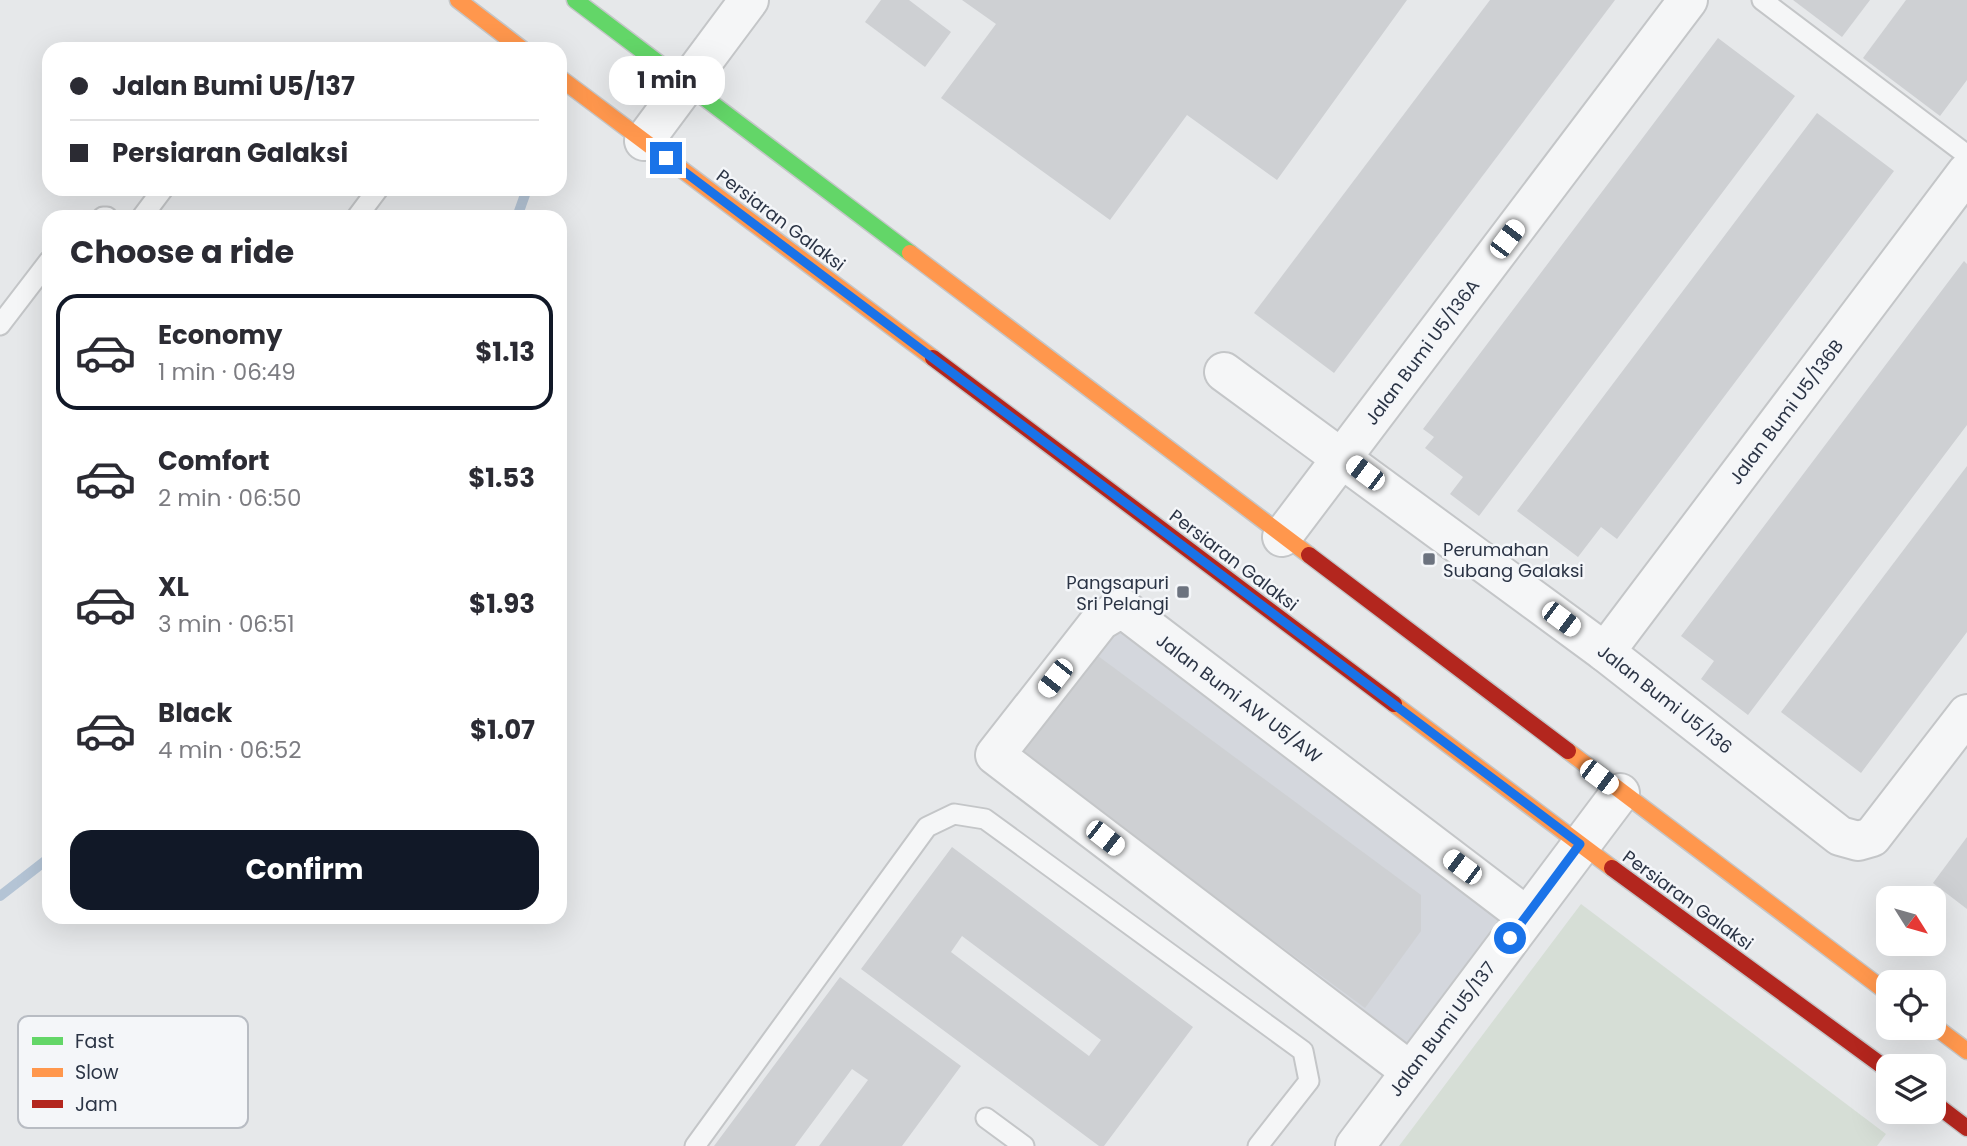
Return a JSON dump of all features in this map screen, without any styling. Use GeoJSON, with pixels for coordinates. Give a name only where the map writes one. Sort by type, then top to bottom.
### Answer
{"type":"FeatureCollection","features":[{"type":"Feature","properties":{"kind":"main road"},"geometry":{"type":"LineString","coordinates":[[458,0],[513,42]]}},
{"type":"Feature","properties":{"kind":"main road"},"geometry":{"type":"LineString","coordinates":[[575,0],[1876,984]]}},
{"type":"Feature","properties":{"kind":"main road","name":"Persiaran Galaksi"},"geometry":{"type":"LineString","coordinates":[[567,83],[1580,844],[1876,1061]]}},
{"type":"Feature","properties":{"kind":"main road"},"geometry":{"type":"LineString","coordinates":[[1946,1036],[1967,1051]]}},
{"type":"Feature","properties":{"kind":"main road"},"geometry":{"type":"LineString","coordinates":[[1946,1112],[1967,1128]]}},
{"type":"Feature","properties":{"kind":"street"},"geometry":{"type":"LineString","coordinates":[[644,141],[749,0]]}},
{"type":"Feature","properties":{"kind":"street","name":"Jalan Bumi U5/136A"},"geometry":{"type":"LineString","coordinates":[[1282,537],[1688,0]]}},
{"type":"Feature","properties":{"kind":"street","name":"Jalan Bumi U5/136B"},"geometry":{"type":"LineString","coordinates":[[1605,652],[1967,172]]}},
{"type":"Feature","properties":{"kind":"street","name":"Jalan Bumi U5/136"},"geometry":{"type":"LineString","coordinates":[[1224,372],[1605,652],[1840,836],[1858,841],[1872,837],[1967,714]]}},
{"type":"Feature","properties":{"kind":"street","name":"Jalan Bumi AW U5/AW"},"geometry":{"type":"LineString","coordinates":[[1410,1071],[995,755],[1100,621],[1122,608],[1526,916]]}},
{"type":"Feature","properties":{"kind":"street","name":"Jalan Bumi U5/137"},"geometry":{"type":"LineString","coordinates":[[1354,1146],[1620,793]]}},
{"type":"Feature","properties":{"kind":"street"},"geometry":{"type":"LineString","coordinates":[[1955,1146],[1967,1128]]}},
{"type":"Feature","properties":{"kind":"lane"},"geometry":{"type":"LineString","coordinates":[[1762,0],[1967,155]]}},
{"type":"Feature","properties":{"kind":"lane"},"geometry":{"type":"LineString","coordinates":[[0,325],[42,270]]}},
{"type":"Feature","properties":{"kind":"lane"},"geometry":{"type":"LineString","coordinates":[[695,1146],[928,827],[954,814],[985,819],[1303,1051],[1309,1081],[1258,1146]]}},
{"type":"Feature","properties":{"kind":"lane"},"geometry":{"type":"LineString","coordinates":[[986,1118],[1024,1146]]}},
{"type":"Feature","properties":{"kind":"shaded area"},"geometry":{"type":"Polygon","coordinates":[[[1121,624],[1508,918],[1406,1052],[1014,754],[1121,624]]]}},
{"type":"Feature","properties":{"kind":"shaded area"},"geometry":{"type":"Polygon","coordinates":[[[1581,904],[1886,1134],[1877,1146],[1399,1146],[1581,904]]]}},
{"type":"Feature","properties":{"kind":"building"},"geometry":{"type":"Polygon","coordinates":[[[881,0],[909,0],[951,32],[925,67],[865,22],[881,0]]]}},
{"type":"Feature","properties":{"kind":"building"},"geometry":{"type":"Polygon","coordinates":[[[962,0],[1407,0],[1277,180],[1187,115],[1110,220],[941,98],[996,24],[962,0]]]}},
{"type":"Feature","properties":{"kind":"building"},"geometry":{"type":"Polygon","coordinates":[[[1490,0],[1615,0],[1334,373],[1254,313],[1490,0]]]}},
{"type":"Feature","properties":{"kind":"building"},"geometry":{"type":"Polygon","coordinates":[[[1793,0],[1870,0],[1842,37],[1793,0]]]}},
{"type":"Feature","properties":{"kind":"building"},"geometry":{"type":"Polygon","coordinates":[[[1906,0],[1967,0],[1967,80],[1940,116],[1863,58],[1906,0]]]}},
{"type":"Feature","properties":{"kind":"building"},"geometry":{"type":"Polygon","coordinates":[[[1718,38],[1795,96],[1479,516],[1450,494],[1463,477],[1425,448],[1434,437],[1423,429],[1718,38]]]}},
{"type":"Feature","properties":{"kind":"building"},"geometry":{"type":"Polygon","coordinates":[[[1817,113],[1894,171],[1617,539],[1601,527],[1578,557],[1517,511],[1817,113]]]}},
{"type":"Feature","properties":{"kind":"building"},"geometry":{"type":"Polygon","coordinates":[[[1964,261],[1967,264],[1967,425],[1748,715],[1701,679],[1714,661],[1681,636],[1964,261]]]}},
{"type":"Feature","properties":{"kind":"building"},"geometry":{"type":"Polygon","coordinates":[[[1967,466],[1967,632],[1861,773],[1781,712],[1967,466]]]}},
{"type":"Feature","properties":{"kind":"building"},"geometry":{"type":"Polygon","coordinates":[[[1094,653],[1421,895],[1421,931],[1365,1008],[1020,754],[1094,653]]]}},
{"type":"Feature","properties":{"kind":"building"},"geometry":{"type":"Polygon","coordinates":[[[1967,837],[1967,909],[1946,893],[1946,886],[1933,883],[1967,837]]]}},
{"type":"Feature","properties":{"kind":"building"},"geometry":{"type":"Polygon","coordinates":[[[952,847],[1193,1027],[1104,1146],[1099,1146],[861,969],[952,847]],[[962,936],[951,952],[1089,1056],[1101,1040],[962,936]]]}},
{"type":"Feature","properties":{"kind":"building"},"geometry":{"type":"Polygon","coordinates":[[[840,977],[961,1066],[902,1146],[819,1146],[868,1080],[852,1069],[795,1146],[714,1146],[840,977]]]}},
{"type":"Feature","properties":{"kind":"waterway"},"geometry":{"type":"LineString","coordinates":[[520,210],[524,196]]}},
{"type":"Feature","properties":{"kind":"waterway"},"geometry":{"type":"LineString","coordinates":[[0,896],[42,863]]}},
{"type":"Feature","properties":{"kind":"traffic: fast"},"geometry":{"type":"LineString","coordinates":[[575,0],[910,253]]}},
{"type":"Feature","properties":{"kind":"traffic: slow"},"geometry":{"type":"LineString","coordinates":[[458,0],[513,42]]}},
{"type":"Feature","properties":{"kind":"traffic: slow"},"geometry":{"type":"LineString","coordinates":[[567,83],[933,358]]}},
{"type":"Feature","properties":{"kind":"traffic: slow"},"geometry":{"type":"LineString","coordinates":[[910,253],[1309,555]]}},
{"type":"Feature","properties":{"kind":"traffic: slow"},"geometry":{"type":"LineString","coordinates":[[1394,704],[1612,868]]}},
{"type":"Feature","properties":{"kind":"traffic: slow"},"geometry":{"type":"LineString","coordinates":[[1568,751],[1876,984]]}},
{"type":"Feature","properties":{"kind":"traffic: slow"},"geometry":{"type":"LineString","coordinates":[[1946,1035],[1967,1051]]}},
{"type":"Feature","properties":{"kind":"traffic: jam"},"geometry":{"type":"LineString","coordinates":[[933,358],[1394,704]]}},
{"type":"Feature","properties":{"kind":"traffic: jam"},"geometry":{"type":"LineString","coordinates":[[1309,555],[1568,751]]}},
{"type":"Feature","properties":{"kind":"traffic: jam"},"geometry":{"type":"LineString","coordinates":[[1612,868],[1876,1061]]}},
{"type":"Feature","properties":{"kind":"traffic: jam"},"geometry":{"type":"LineString","coordinates":[[1946,1112],[1967,1128]]}},
{"type":"Feature","properties":{"kind":"place","name":"Perumahan Subang Galaksi"},"geometry":{"type":"Point","coordinates":[1429,559]}},
{"type":"Feature","properties":{"kind":"place","name":"Pangsapuri Sri Pelangi"},"geometry":{"type":"Point","coordinates":[1183,592]}},
{"type":"Feature","properties":{"kind":"route"},"geometry":{"type":"LineString","coordinates":[[666,158],[1580,844],[1510,938]]}}]}
